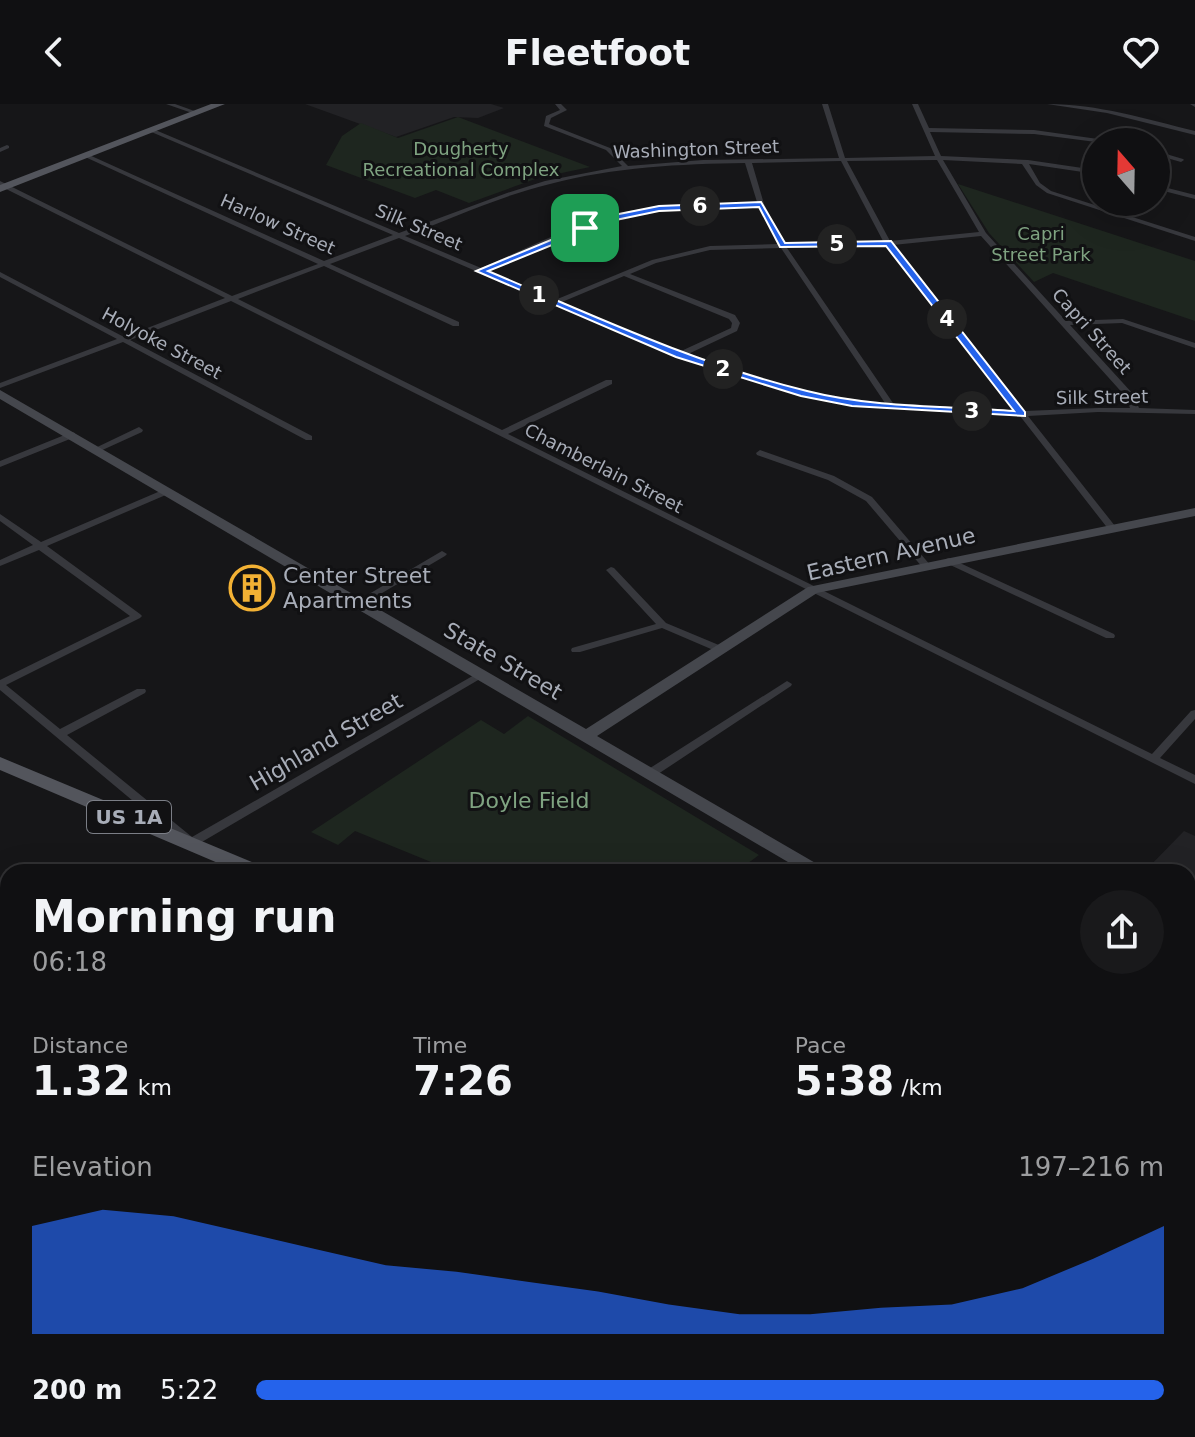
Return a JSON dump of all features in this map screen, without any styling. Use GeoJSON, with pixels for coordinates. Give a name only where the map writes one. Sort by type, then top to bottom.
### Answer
{"type":"FeatureCollection","features":[{"type":"Feature","properties":{"kind":"main road"},"geometry":{"type":"LineString","coordinates":[[2,186],[220,104]]}},
{"type":"Feature","properties":{"kind":"main road","name":"State Street"},"geometry":{"type":"LineString","coordinates":[[0,394],[805,864]]}},
{"type":"Feature","properties":{"kind":"main road","name":"Eastern Avenue"},"geometry":{"type":"LineString","coordinates":[[586,736],[813,590],[1195,512]]}},
{"type":"Feature","properties":{"kind":"main road","name":"US 1A"},"geometry":{"type":"LineString","coordinates":[[0,763],[239,864]]}},
{"type":"Feature","properties":{"kind":"street"},"geometry":{"type":"LineString","coordinates":[[169,104],[197,113]]}},
{"type":"Feature","properties":{"kind":"street"},"geometry":{"type":"LineString","coordinates":[[558,104],[563,107],[562,112],[548,117],[546,125],[608,149],[625,166]]}},
{"type":"Feature","properties":{"kind":"street"},"geometry":{"type":"LineString","coordinates":[[825,104],[843,160],[866,208],[888,243],[1112,528]]}},
{"type":"Feature","properties":{"kind":"street","name":"Capri Street"},"geometry":{"type":"LineString","coordinates":[[915,104],[939,158],[983,234],[1130,396],[1135,410]]}},
{"type":"Feature","properties":{"kind":"street"},"geometry":{"type":"LineString","coordinates":[[1050,104],[1107,111],[1195,133]]}},
{"type":"Feature","properties":{"kind":"street","name":"Silk Street"},"geometry":{"type":"LineString","coordinates":[[151,130],[679,355],[819,397],[891,406],[1021,414],[1135,410],[1195,412]]}},
{"type":"Feature","properties":{"kind":"street"},"geometry":{"type":"LineString","coordinates":[[927,130],[1034,132],[1082,138]]}},
{"type":"Feature","properties":{"kind":"street","name":"Harlow Street"},"geometry":{"type":"LineString","coordinates":[[85,155],[456,324]]}},
{"type":"Feature","properties":{"kind":"street"},"geometry":{"type":"LineString","coordinates":[[1170,157],[1181,160]]}},
{"type":"Feature","properties":{"kind":"street","name":"Washington Street"},"geometry":{"type":"LineString","coordinates":[[0,386],[542,182],[625,166],[748,161],[939,158],[1024,162],[1082,170]]}},
{"type":"Feature","properties":{"kind":"street"},"geometry":{"type":"LineString","coordinates":[[748,161],[761,204],[782,245],[891,406]]}},
{"type":"Feature","properties":{"kind":"street"},"geometry":{"type":"LineString","coordinates":[[1024,162],[1038,184],[1049,192],[1195,239]]}},
{"type":"Feature","properties":{"kind":"street","name":"Chamberlain Street"},"geometry":{"type":"LineString","coordinates":[[2,186],[1195,780]]}},
{"type":"Feature","properties":{"kind":"street"},"geometry":{"type":"LineString","coordinates":[[1170,191],[1195,197]]}},
{"type":"Feature","properties":{"kind":"street"},"geometry":{"type":"LineString","coordinates":[[480,271],[630,213],[687,206],[761,204]]}},
{"type":"Feature","properties":{"kind":"street"},"geometry":{"type":"LineString","coordinates":[[556,302],[622,273],[678,254],[710,248],[888,243],[983,234]]}},
{"type":"Feature","properties":{"kind":"street"},"geometry":{"type":"LineString","coordinates":[[622,273],[732,317],[736,323],[734,329],[679,355]]}},
{"type":"Feature","properties":{"kind":"street","name":"Holyoke Street"},"geometry":{"type":"LineString","coordinates":[[0,274],[309,438]]}},
{"type":"Feature","properties":{"kind":"street"},"geometry":{"type":"LineString","coordinates":[[1064,323],[1123,321],[1195,346]]}},
{"type":"Feature","properties":{"kind":"street"},"geometry":{"type":"LineString","coordinates":[[501,434],[609,382]]}},
{"type":"Feature","properties":{"kind":"street"},"geometry":{"type":"LineString","coordinates":[[95,450],[139,430]]}},
{"type":"Feature","properties":{"kind":"street"},"geometry":{"type":"LineString","coordinates":[[0,464],[72,435]]}},
{"type":"Feature","properties":{"kind":"street"},"geometry":{"type":"LineString","coordinates":[[760,453],[831,478],[869,499],[926,566]]}},
{"type":"Feature","properties":{"kind":"street"},"geometry":{"type":"LineString","coordinates":[[0,563],[165,492]]}},
{"type":"Feature","properties":{"kind":"street"},"geometry":{"type":"LineString","coordinates":[[0,517],[137,616],[0,684],[191,843]]}},
{"type":"Feature","properties":{"kind":"street"},"geometry":{"type":"LineString","coordinates":[[357,604],[442,554]]}},
{"type":"Feature","properties":{"kind":"street"},"geometry":{"type":"LineString","coordinates":[[949,561],[1110,636]]}},
{"type":"Feature","properties":{"kind":"street"},"geometry":{"type":"LineString","coordinates":[[611,570],[663,625],[722,650]]}},
{"type":"Feature","properties":{"kind":"street"},"geometry":{"type":"LineString","coordinates":[[576,650],[663,625]]}},
{"type":"Feature","properties":{"kind":"street","name":"Highland Street"},"geometry":{"type":"LineString","coordinates":[[191,843],[480,676]]}},
{"type":"Feature","properties":{"kind":"street"},"geometry":{"type":"LineString","coordinates":[[651,773],[787,684]]}},
{"type":"Feature","properties":{"kind":"street"},"geometry":{"type":"LineString","coordinates":[[60,734],[141,691]]}},
{"type":"Feature","properties":{"kind":"street"},"geometry":{"type":"LineString","coordinates":[[1153,759],[1195,713]]}},
{"type":"Feature","properties":{"kind":"shaded area"},"geometry":{"type":"Polygon","coordinates":[[[305,104],[491,104],[504,108],[478,118],[454,117],[396,137],[305,104]]]}},
{"type":"Feature","properties":{"kind":"shaded area"},"geometry":{"type":"Polygon","coordinates":[[[1184,831],[1195,836],[1195,864],[1152,864],[1184,831]]]}},
{"type":"Feature","properties":{"kind":"green space","name":"Dougherty Recreational Complex"},"geometry":{"type":"Polygon","coordinates":[[[458,117],[590,167],[538,178],[469,203],[436,190],[415,198],[326,165],[342,136],[361,123],[398,138],[458,117]]]}},
{"type":"Feature","properties":{"kind":"green space","name":"Capri Street Park"},"geometry":{"type":"Polygon","coordinates":[[[958,184],[1195,261],[1195,321],[1053,273],[1034,282],[989,233],[958,184]]]}},
{"type":"Feature","properties":{"kind":"green space","name":"Doyle Field"},"geometry":{"type":"Polygon","coordinates":[[[528,716],[759,855],[747,864],[429,864],[431,862],[355,831],[338,845],[311,832],[481,720],[504,734],[528,716]]]}},
{"type":"Feature","properties":{"kind":"place","name":"Center Street Apartments"},"geometry":{"type":"Point","coordinates":[252,588]}},
{"type":"Feature","properties":{"kind":"route"},"geometry":{"type":"LineString","coordinates":[[761,204],[782,245],[888,243],[1021,414],[852,403],[805,394],[679,355],[480,271],[585,228],[630,213],[659,208],[761,204]]}}]}
